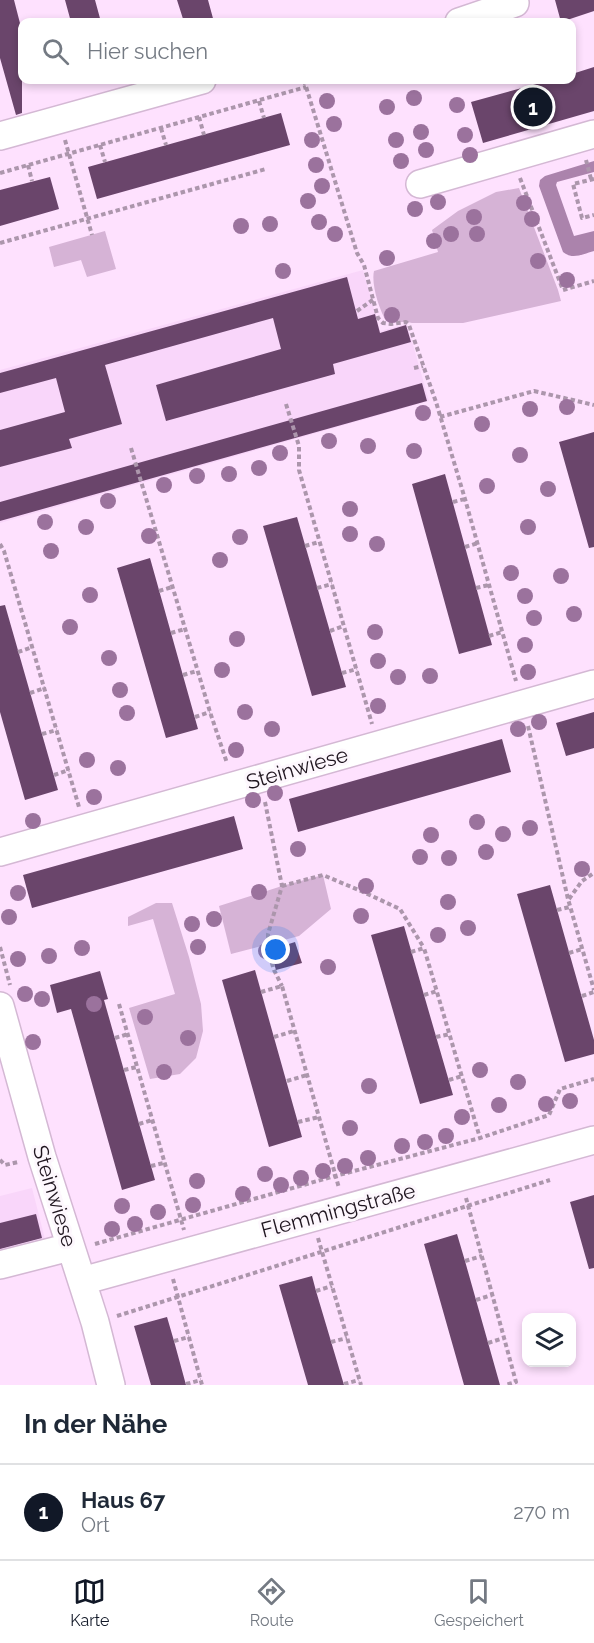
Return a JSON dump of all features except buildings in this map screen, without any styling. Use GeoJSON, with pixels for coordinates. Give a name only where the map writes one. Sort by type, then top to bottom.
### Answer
{"type":"FeatureCollection","features":[{"type":"Feature","properties":{"kind":"street"},"geometry":{"type":"LineString","coordinates":[[471,18],[515,3]]}},
{"type":"Feature","properties":{"kind":"street"},"geometry":{"type":"LineString","coordinates":[[0,136],[187,84]]}},
{"type":"Feature","properties":{"kind":"street"},"geometry":{"type":"LineString","coordinates":[[420,184],[594,134]]}},
{"type":"Feature","properties":{"kind":"street","name":"Steinwiese"},"geometry":{"type":"LineString","coordinates":[[0,852],[594,684]]}},
{"type":"Feature","properties":{"kind":"street","name":"Steinwiese"},"geometry":{"type":"LineString","coordinates":[[6,999],[42,1157],[77,1247],[82,1281],[111,1385]]}},
{"type":"Feature","properties":{"kind":"street","name":"Flemmingstraße"},"geometry":{"type":"LineString","coordinates":[[82,1281],[594,1140]]}},
{"type":"Feature","properties":{"kind":"street"},"geometry":{"type":"LineString","coordinates":[[0,1265],[77,1247]]}},
{"type":"Feature","properties":{"kind":"path"},"geometry":{"type":"LineString","coordinates":[[305,84],[357,254],[364,265],[378,318],[383,323],[406,322],[410,325],[465,499],[522,705],[570,907],[594,991],[582,996]]}},
{"type":"Feature","properties":{"kind":"path"},"geometry":{"type":"LineString","coordinates":[[0,173],[306,87]]}},
{"type":"Feature","properties":{"kind":"path"},"geometry":{"type":"LineString","coordinates":[[259,101],[264,118]]}},
{"type":"Feature","properties":{"kind":"path"},"geometry":{"type":"LineString","coordinates":[[202,106],[205,116]]}},
{"type":"Feature","properties":{"kind":"path"},"geometry":{"type":"LineString","coordinates":[[199,117],[204,135]]}},
{"type":"Feature","properties":{"kind":"path"},"geometry":{"type":"LineString","coordinates":[[60,119],[92,235]]}},
{"type":"Feature","properties":{"kind":"path"},"geometry":{"type":"LineString","coordinates":[[138,125],[141,133]]}},
{"type":"Feature","properties":{"kind":"path"},"geometry":{"type":"LineString","coordinates":[[161,128],[166,145]]}},
{"type":"Feature","properties":{"kind":"path"},"geometry":{"type":"LineString","coordinates":[[100,145],[105,162]]}},
{"type":"Feature","properties":{"kind":"path"},"geometry":{"type":"LineString","coordinates":[[513,157],[563,290],[594,281]]}},
{"type":"Feature","properties":{"kind":"path"},"geometry":{"type":"LineString","coordinates":[[28,165],[32,181]]}},
{"type":"Feature","properties":{"kind":"path"},"geometry":{"type":"LineString","coordinates":[[0,243],[266,169]]}},
{"type":"Feature","properties":{"kind":"path"},"geometry":{"type":"LineString","coordinates":[[592,178],[573,184],[582,218],[594,215]]}},
{"type":"Feature","properties":{"kind":"path"},"geometry":{"type":"LineString","coordinates":[[357,310],[374,299]]}},
{"type":"Feature","properties":{"kind":"path"},"geometry":{"type":"LineString","coordinates":[[414,368],[423,366]]}},
{"type":"Feature","properties":{"kind":"path"},"geometry":{"type":"LineString","coordinates":[[440,417],[534,391],[594,405]]}},
{"type":"Feature","properties":{"kind":"path"},"geometry":{"type":"LineString","coordinates":[[286,404],[299,446],[299,470],[378,745]]}},
{"type":"Feature","properties":{"kind":"path"},"geometry":{"type":"LineString","coordinates":[[131,448],[197,671],[235,786]]}},
{"type":"Feature","properties":{"kind":"path"},"geometry":{"type":"LineString","coordinates":[[453,502],[465,499]]}},
{"type":"Feature","properties":{"kind":"path"},"geometry":{"type":"LineString","coordinates":[[305,546],[320,542]]}},
{"type":"Feature","properties":{"kind":"path"},"geometry":{"type":"LineString","coordinates":[[465,547],[478,543]]}},
{"type":"Feature","properties":{"kind":"path"},"geometry":{"type":"LineString","coordinates":[[0,544],[33,647],[85,828]]}},
{"type":"Feature","properties":{"kind":"path"},"geometry":{"type":"LineString","coordinates":[[317,588],[332,584]]}},
{"type":"Feature","properties":{"kind":"path"},"geometry":{"type":"LineString","coordinates":[[476,588],[489,585]]}},
{"type":"Feature","properties":{"kind":"path"},"geometry":{"type":"LineString","coordinates":[[159,591],[172,587]]}},
{"type":"Feature","properties":{"kind":"path"},"geometry":{"type":"LineString","coordinates":[[330,631],[344,627]]}},
{"type":"Feature","properties":{"kind":"path"},"geometry":{"type":"LineString","coordinates":[[171,633],[185,629]]}},
{"type":"Feature","properties":{"kind":"path"},"geometry":{"type":"LineString","coordinates":[[489,636],[502,632]]}},
{"type":"Feature","properties":{"kind":"path"},"geometry":{"type":"LineString","coordinates":[[18,652],[33,647]]}},
{"type":"Feature","properties":{"kind":"path"},"geometry":{"type":"LineString","coordinates":[[342,673],[357,669]]}},
{"type":"Feature","properties":{"kind":"path"},"geometry":{"type":"LineString","coordinates":[[183,675],[197,671]]}},
{"type":"Feature","properties":{"kind":"path"},"geometry":{"type":"LineString","coordinates":[[30,693],[45,688]]}},
{"type":"Feature","properties":{"kind":"path"},"geometry":{"type":"LineString","coordinates":[[195,717],[210,712]]}},
{"type":"Feature","properties":{"kind":"path"},"geometry":{"type":"LineString","coordinates":[[42,734],[57,730]]}},
{"type":"Feature","properties":{"kind":"path"},"geometry":{"type":"LineString","coordinates":[[54,775],[69,770]]}},
{"type":"Feature","properties":{"kind":"path"},"geometry":{"type":"LineString","coordinates":[[268,816],[282,886],[268,934],[268,951],[282,986],[345,1209]]}},
{"type":"Feature","properties":{"kind":"path"},"geometry":{"type":"LineString","coordinates":[[568,899],[582,881],[594,873]]}},
{"type":"Feature","properties":{"kind":"path"},"geometry":{"type":"LineString","coordinates":[[282,886],[323,875],[400,909],[424,948],[480,1138]]}},
{"type":"Feature","properties":{"kind":"path"},"geometry":{"type":"LineString","coordinates":[[557,910],[570,907]]}},
{"type":"Feature","properties":{"kind":"path"},"geometry":{"type":"LineString","coordinates":[[0,947],[6,999]]}},
{"type":"Feature","properties":{"kind":"path"},"geometry":{"type":"LineString","coordinates":[[411,952],[424,948]]}},
{"type":"Feature","properties":{"kind":"path"},"geometry":{"type":"LineString","coordinates":[[569,953],[582,949]]}},
{"type":"Feature","properties":{"kind":"path"},"geometry":{"type":"LineString","coordinates":[[261,992],[282,986]]}},
{"type":"Feature","properties":{"kind":"path"},"geometry":{"type":"LineString","coordinates":[[424,995],[437,991]]}},
{"type":"Feature","properties":{"kind":"path"},"geometry":{"type":"LineString","coordinates":[[119,1004],[181,1219],[177,1297],[202,1382],[186,1384]]}},
{"type":"Feature","properties":{"kind":"path"},"geometry":{"type":"LineString","coordinates":[[274,1037],[294,1031]]}},
{"type":"Feature","properties":{"kind":"path"},"geometry":{"type":"LineString","coordinates":[[115,1038],[128,1034]]}},
{"type":"Feature","properties":{"kind":"path"},"geometry":{"type":"LineString","coordinates":[[436,1037],[450,1034]]}},
{"type":"Feature","properties":{"kind":"path"},"geometry":{"type":"LineString","coordinates":[[124,1070],[137,1066]]}},
{"type":"Feature","properties":{"kind":"path"},"geometry":{"type":"LineString","coordinates":[[287,1081],[307,1075]]}},
{"type":"Feature","properties":{"kind":"path"},"geometry":{"type":"LineString","coordinates":[[449,1080],[462,1076]]}},
{"type":"Feature","properties":{"kind":"path"},"geometry":{"type":"LineString","coordinates":[[77,1247],[480,1138],[549,1115],[560,1089],[594,1079]]}},
{"type":"Feature","properties":{"kind":"path"},"geometry":{"type":"LineString","coordinates":[[298,1122],[319,1117]]}},
{"type":"Feature","properties":{"kind":"path"},"geometry":{"type":"LineString","coordinates":[[139,1124],[152,1120]]}},
{"type":"Feature","properties":{"kind":"path"},"geometry":{"type":"LineString","coordinates":[[151,1166],[164,1163]]}},
{"type":"Feature","properties":{"kind":"path"},"geometry":{"type":"LineString","coordinates":[[460,1177],[516,1383],[505,1385]]}},
{"type":"Feature","properties":{"kind":"path"},"geometry":{"type":"LineString","coordinates":[[95,1323],[560,1177]]}},
{"type":"Feature","properties":{"kind":"path"},"geometry":{"type":"LineString","coordinates":[[312,1218],[360,1382],[344,1384]]}},
{"type":"Feature","properties":{"kind":"path"},"geometry":{"type":"LineString","coordinates":[[465,1261],[482,1256]]}},
{"type":"Feature","properties":{"kind":"path"},"geometry":{"type":"LineString","coordinates":[[316,1291],[332,1286]]}},
{"type":"Feature","properties":{"kind":"path"},"geometry":{"type":"LineString","coordinates":[[476,1300],[492,1295]]}},
{"type":"Feature","properties":{"kind":"path"},"geometry":{"type":"LineString","coordinates":[[174,1341],[189,1337]]}},
{"type":"Feature","properties":{"kind":"path"},"geometry":{"type":"LineString","coordinates":[[331,1342],[347,1338]]}},
{"type":"Feature","properties":{"kind":"path"},"geometry":{"type":"LineString","coordinates":[[488,1343],[504,1338]]}},
{"type":"Feature","properties":{"kind":"shaded area"},"geometry":{"type":"Polygon","coordinates":[[[594,161],[594,172],[557,182],[556,185],[574,236],[594,231],[594,251],[570,256],[563,252],[539,186],[540,180],[545,176],[594,161]]]}},
{"type":"Feature","properties":{"kind":"shaded area"},"geometry":{"type":"Polygon","coordinates":[[[519,188],[561,301],[463,323],[392,323],[386,321],[376,296],[374,271],[438,252],[432,230],[458,211],[496,192],[519,188]]]}},
{"type":"Feature","properties":{"kind":"shaded area"},"geometry":{"type":"Polygon","coordinates":[[[105,231],[116,269],[87,277],[81,260],[54,267],[49,247],[105,231]]]}},
{"type":"Feature","properties":{"kind":"shaded area"},"geometry":{"type":"Polygon","coordinates":[[[363,270],[380,331],[407,324],[429,401],[0,523],[0,370],[363,270]]]}},
{"type":"Feature","properties":{"kind":"shaded area"},"geometry":{"type":"Polygon","coordinates":[[[323,875],[331,909],[299,936],[231,954],[219,906],[323,875]]]}},
{"type":"Feature","properties":{"kind":"shaded area"},"geometry":{"type":"Polygon","coordinates":[[[156,903],[172,903],[201,1004],[203,1031],[196,1058],[180,1074],[150,1079],[129,1008],[175,994],[153,919],[128,926],[128,917],[156,903]]]}},
{"type":"Feature","properties":{"kind":"shaded area"},"geometry":{"type":"Polygon","coordinates":[[[32,1188],[48,1251],[0,1262],[0,1196],[32,1188]]]}},
{"type":"Feature","properties":{"kind":"place","name":"Haus 67"},"geometry":{"type":"Point","coordinates":[533,107]}}]}
